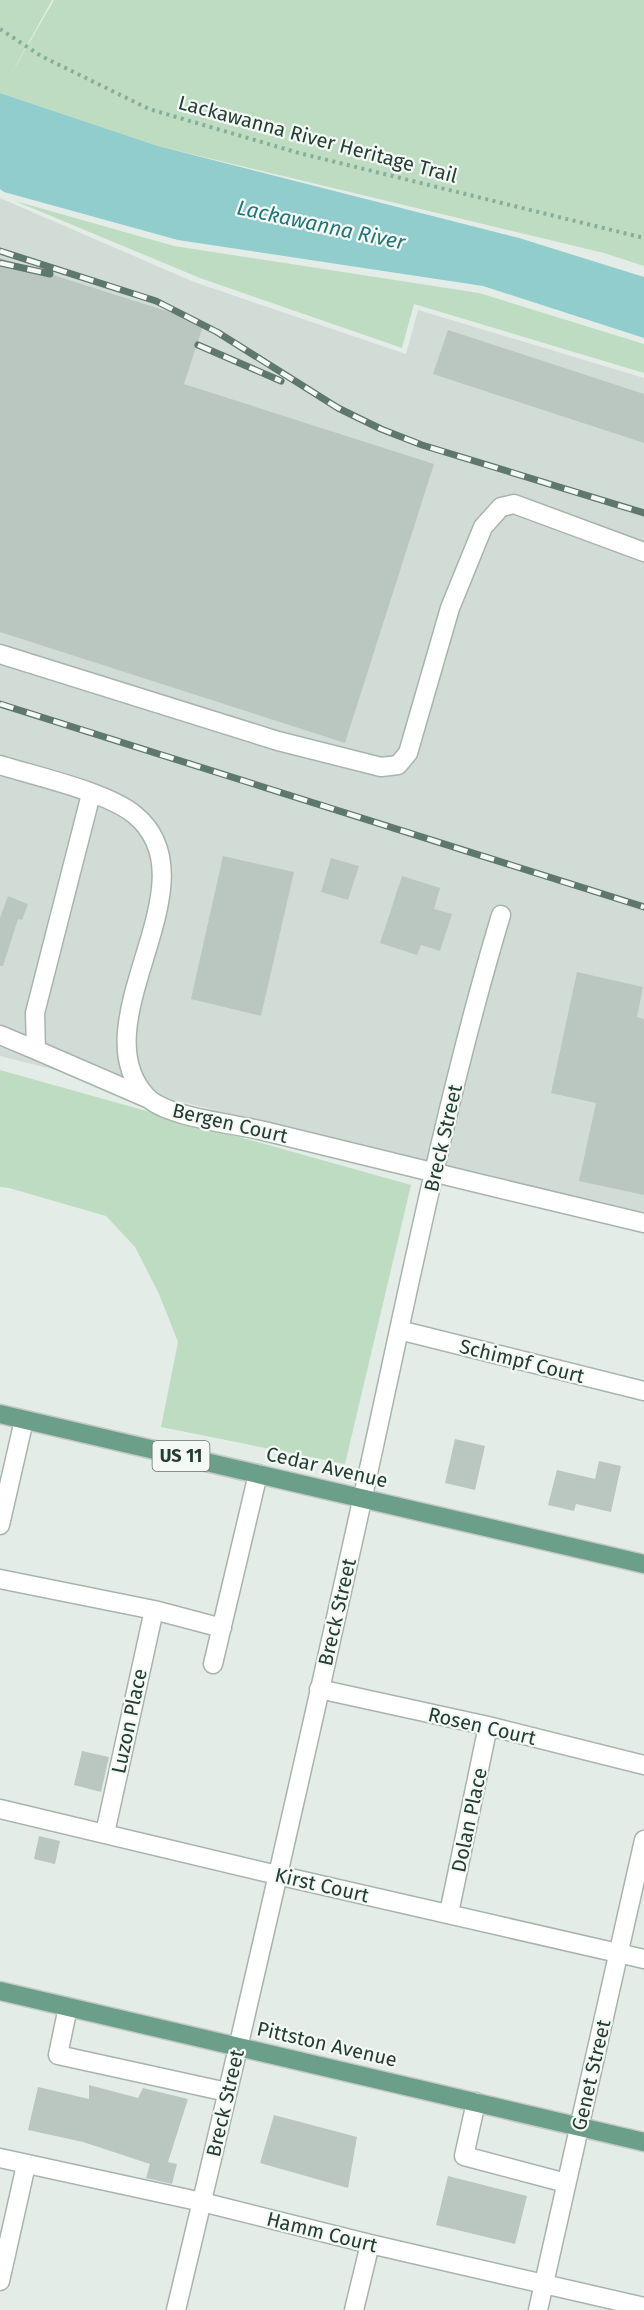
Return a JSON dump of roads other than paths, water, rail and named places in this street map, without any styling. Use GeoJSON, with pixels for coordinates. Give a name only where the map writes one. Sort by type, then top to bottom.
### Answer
{"type":"FeatureCollection","features":[{"type":"Feature","properties":{"kind":"main road","name":"Cedar Avenue"},"geometry":{"type":"LineString","coordinates":[[0,1414],[644,1563]]}},
{"type":"Feature","properties":{"kind":"main road","name":"Pittston Avenue"},"geometry":{"type":"LineString","coordinates":[[0,1991],[644,2142]]}},
{"type":"Feature","properties":{"kind":"street"},"geometry":{"type":"LineString","coordinates":[[0,654],[278,741],[381,767],[398,765],[408,753],[450,608],[483,527],[501,507],[514,504],[644,552]]}},
{"type":"Feature","properties":{"kind":"street","name":"Bergen Court"},"geometry":{"type":"LineString","coordinates":[[0,765],[92,794],[125,808],[146,825],[162,855],[161,891],[131,1011],[125,1045],[130,1069],[137,1086],[147,1098],[163,1108],[181,1113],[644,1223]]}},
{"type":"Feature","properties":{"kind":"street"},"geometry":{"type":"LineString","coordinates":[[36,1050],[34,1013],[45,964],[92,794]]}},
{"type":"Feature","properties":{"kind":"street","name":"Breck Street"},"geometry":{"type":"LineString","coordinates":[[176,2310],[238,2047],[434,1173],[474,1004],[501,915]]}},
{"type":"Feature","properties":{"kind":"street"},"geometry":{"type":"LineString","coordinates":[[0,1035],[147,1098]]}},
{"type":"Feature","properties":{"kind":"street","name":"Schimpf Court"},"geometry":{"type":"LineString","coordinates":[[399,1330],[644,1391]]}},
{"type":"Feature","properties":{"kind":"street"},"geometry":{"type":"LineString","coordinates":[[0,1526],[24,1420]]}},
{"type":"Feature","properties":{"kind":"street"},"geometry":{"type":"LineString","coordinates":[[213,1664],[258,1474]]}},
{"type":"Feature","properties":{"kind":"street"},"geometry":{"type":"LineString","coordinates":[[0,1579],[154,1610],[222,1628]]}},
{"type":"Feature","properties":{"kind":"street","name":"Luzon Place"},"geometry":{"type":"LineString","coordinates":[[105,1833],[154,1610]]}},
{"type":"Feature","properties":{"kind":"street","name":"Rosen Court"},"geometry":{"type":"LineString","coordinates":[[319,1689],[488,1726],[644,1765]]}},
{"type":"Feature","properties":{"kind":"street","name":"Dolan Place"},"geometry":{"type":"LineString","coordinates":[[449,1913],[488,1726]]}},
{"type":"Feature","properties":{"kind":"street","name":"Kirst Court"},"geometry":{"type":"LineString","coordinates":[[0,1809],[644,1959]]}},
{"type":"Feature","properties":{"kind":"street","name":"Genet Street"},"geometry":{"type":"LineString","coordinates":[[538,2310],[644,1840]]}},
{"type":"Feature","properties":{"kind":"street"},"geometry":{"type":"LineString","coordinates":[[68,2007],[58,2055],[227,2092]]}},
{"type":"Feature","properties":{"kind":"street"},"geometry":{"type":"LineString","coordinates":[[476,2102],[464,2156],[566,2183]]}},
{"type":"Feature","properties":{"kind":"street","name":"Hamm Court"},"geometry":{"type":"LineString","coordinates":[[0,2158],[202,2202],[370,2244],[644,2307]]}},
{"type":"Feature","properties":{"kind":"street"},"geometry":{"type":"LineString","coordinates":[[0,2281],[26,2165]]}},
{"type":"Feature","properties":{"kind":"street"},"geometry":{"type":"LineString","coordinates":[[354,2310],[370,2244]]}},
{"type":"Feature","properties":{"kind":"water","name":"Lackawanna River"},"geometry":{"type":"Polygon","coordinates":[[[0,93],[158,146],[519,238],[644,277],[644,338],[483,286],[178,240],[4,192],[0,189],[0,93]]]}},
{"type":"Feature","properties":{"kind":"railway"},"geometry":{"type":"LineString","coordinates":[[0,251],[156,301],[217,332],[338,408],[381,429],[422,445],[644,513]]}},
{"type":"Feature","properties":{"kind":"railway"},"geometry":{"type":"LineString","coordinates":[[0,263],[50,274]]}},
{"type":"Feature","properties":{"kind":"railway"},"geometry":{"type":"LineString","coordinates":[[198,345],[281,381]]}},
{"type":"Feature","properties":{"kind":"railway"},"geometry":{"type":"LineString","coordinates":[[0,704],[644,907]]}}]}
